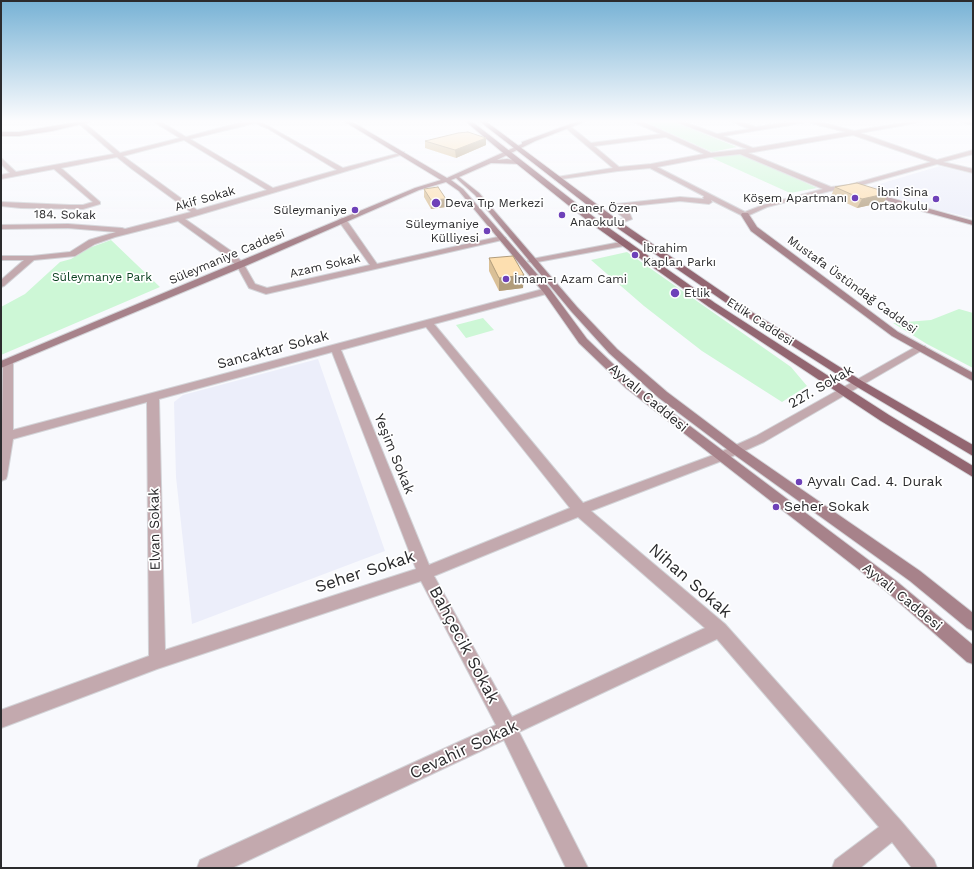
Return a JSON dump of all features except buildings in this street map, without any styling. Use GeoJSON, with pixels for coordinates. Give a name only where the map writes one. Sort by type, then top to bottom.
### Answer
{"type":"FeatureCollection","features":[{"type":"Feature","properties":{"kind":"main road","name":"Ayvalı Caddesi"},"geometry":{"type":"LineString","coordinates":[[417,161],[445,174],[478,194],[532,261],[574,309],[613,351],[663,395],[736,450],[914,576],[973,623]]}},
{"type":"Feature","properties":{"kind":"main road","name":"Ayvalı Caddesi"},"geometry":{"type":"LineString","coordinates":[[427,161],[445,174],[465,194],[547,291],[583,340],[630,386],[720,457],[890,585],[973,656]]}},
{"type":"Feature","properties":{"kind":"main road","name":"Süleymaniye Caddesi"},"geometry":{"type":"LineString","coordinates":[[464,165],[477,161]]}},
{"type":"Feature","properties":{"kind":"main road","name":"Süleymaniye Caddesi"},"geometry":{"type":"LineString","coordinates":[[484,164],[489,161]]}},
{"type":"Feature","properties":{"kind":"main road","name":"Süleymaniye Caddesi"},"geometry":{"type":"LineString","coordinates":[[4,364],[240,266],[342,220],[416,189],[445,174],[501,161],[520,164]]}},
{"type":"Feature","properties":{"kind":"main road","name":"Etlik Caddesi"},"geometry":{"type":"LineString","coordinates":[[516,161],[596,223],[712,305],[843,391],[973,472]]}},
{"type":"Feature","properties":{"kind":"main road","name":"Etlik Caddesi"},"geometry":{"type":"LineString","coordinates":[[534,161],[616,223],[744,311],[858,383],[973,451]]}},
{"type":"Feature","properties":{"kind":"main road"},"geometry":{"type":"LineString","coordinates":[[848,187],[909,206],[973,223]]}},
{"type":"Feature","properties":{"kind":"main road","name":"Mustafa Üstündağ Caddesi"},"geometry":{"type":"LineString","coordinates":[[745,215],[754,229],[895,334],[973,378]]}},
{"type":"Feature","properties":{"kind":"street"},"geometry":{"type":"LineString","coordinates":[[2,161],[13,173]]}},
{"type":"Feature","properties":{"kind":"street"},"geometry":{"type":"LineString","coordinates":[[1,177],[13,173],[89,161]]}},
{"type":"Feature","properties":{"kind":"street"},"geometry":{"type":"LineString","coordinates":[[125,161],[196,213]]}},
{"type":"Feature","properties":{"kind":"street"},"geometry":{"type":"LineString","coordinates":[[223,161],[273,191]]}},
{"type":"Feature","properties":{"kind":"street"},"geometry":{"type":"LineString","coordinates":[[326,161],[342,170]]}},
{"type":"Feature","properties":{"kind":"street","name":"Akif Sokak"},"geometry":{"type":"LineString","coordinates":[[1,258],[32,258],[72,254],[92,242],[375,161]]}},
{"type":"Feature","properties":{"kind":"street"},"geometry":{"type":"LineString","coordinates":[[608,161],[618,169]]}},
{"type":"Feature","properties":{"kind":"street"},"geometry":{"type":"LineString","coordinates":[[558,179],[680,161]]}},
{"type":"Feature","properties":{"kind":"street"},"geometry":{"type":"LineString","coordinates":[[762,161],[830,189]]}},
{"type":"Feature","properties":{"kind":"street"},"geometry":{"type":"LineString","coordinates":[[932,161],[973,171]]}},
{"type":"Feature","properties":{"kind":"street"},"geometry":{"type":"LineString","coordinates":[[651,166],[745,215],[765,206],[830,189],[848,187],[947,161]]}},
{"type":"Feature","properties":{"kind":"street"},"geometry":{"type":"LineString","coordinates":[[1,204],[21,206],[77,207],[98,203],[56,167]]}},
{"type":"Feature","properties":{"kind":"street"},"geometry":{"type":"LineString","coordinates":[[616,223],[628,219],[627,216],[617,209],[619,205],[680,199],[709,202],[696,190]]}},
{"type":"Feature","properties":{"kind":"street","name":"Azam Sokak"},"geometry":{"type":"LineString","coordinates":[[179,218],[228,253],[240,266],[252,286],[266,291],[502,238]]}},
{"type":"Feature","properties":{"kind":"street"},"geometry":{"type":"LineString","coordinates":[[342,220],[375,267]]}},
{"type":"Feature","properties":{"kind":"street","name":"184. Sokak"},"geometry":{"type":"LineString","coordinates":[[1,227],[68,226],[129,231]]}},
{"type":"Feature","properties":{"kind":"street"},"geometry":{"type":"LineString","coordinates":[[532,261],[626,244]]}},
{"type":"Feature","properties":{"kind":"street"},"geometry":{"type":"LineString","coordinates":[[1,284],[32,258]]}},
{"type":"Feature","properties":{"kind":"street","name":"Sancaktar Sokak"},"geometry":{"type":"LineString","coordinates":[[7,436],[547,291]]}},
{"type":"Feature","properties":{"kind":"street","name":"Nihan Sokak"},"geometry":{"type":"LineString","coordinates":[[428,324],[580,510],[719,630],[894,828],[926,868]]}},
{"type":"Feature","properties":{"kind":"street","name":"Yeşim Sokak"},"geometry":{"type":"LineString","coordinates":[[335,347],[425,573]]}},
{"type":"Feature","properties":{"kind":"street","name":"227. Sokak"},"geometry":{"type":"LineString","coordinates":[[736,450],[760,439],[921,348]]}},
{"type":"Feature","properties":{"kind":"street"},"geometry":{"type":"LineString","coordinates":[[1,476],[7,436],[4,364]]}},
{"type":"Feature","properties":{"kind":"street","name":"Elvan Sokak"},"geometry":{"type":"LineString","coordinates":[[153,397],[157,661]]}},
{"type":"Feature","properties":{"kind":"street","name":"Seher Sokak"},"geometry":{"type":"LineString","coordinates":[[1,719],[157,661],[425,573],[580,510],[736,450]]}},
{"type":"Feature","properties":{"kind":"street","name":"Bahçecik Sokak"},"geometry":{"type":"LineString","coordinates":[[425,573],[508,729],[577,868]]}},
{"type":"Feature","properties":{"kind":"street","name":"Cevahir Sokak"},"geometry":{"type":"LineString","coordinates":[[208,868],[719,630]]}},
{"type":"Feature","properties":{"kind":"street"},"geometry":{"type":"LineString","coordinates":[[843,868],[894,828]]}},
{"type":"Feature","properties":{"kind":"shaded area","name":"İbni Sina Ortaokulu"},"geometry":{"type":"Polygon","coordinates":[[[940,166],[973,174],[973,218],[929,208],[866,188],[940,166]]]}},
{"type":"Feature","properties":{"kind":"shaded area"},"geometry":{"type":"Polygon","coordinates":[[[318,359],[385,551],[192,624],[176,477],[174,402],[183,395],[318,359]]]}},
{"type":"Feature","properties":{"kind":"green space"},"geometry":{"type":"Polygon","coordinates":[[[718,161],[756,161],[817,188],[790,193],[718,161]]]}},
{"type":"Feature","properties":{"kind":"green space","name":"Süleymanye Park"},"geometry":{"type":"Polygon","coordinates":[[[111,240],[160,287],[1,355],[1,307],[25,294],[60,262],[71,259],[89,248],[111,240]]]}},
{"type":"Feature","properties":{"kind":"green space"},"geometry":{"type":"Polygon","coordinates":[[[627,252],[791,367],[807,386],[782,402],[702,351],[644,306],[591,260],[627,252]]]}},
{"type":"Feature","properties":{"kind":"green space"},"geometry":{"type":"Polygon","coordinates":[[[959,309],[973,313],[973,368],[927,344],[893,323],[931,320],[959,309]]]}},
{"type":"Feature","properties":{"kind":"green space"},"geometry":{"type":"Polygon","coordinates":[[[483,318],[494,330],[466,338],[456,325],[483,318]]]}},
{"type":"Feature","properties":{"kind":"place","name":"Köşem Apartmanı"},"geometry":{"type":"Point","coordinates":[855,198]}},
{"type":"Feature","properties":{"kind":"place","name":"İbni Sina Ortaokulu"},"geometry":{"type":"Point","coordinates":[936,199]}},
{"type":"Feature","properties":{"kind":"place","name":"Deva Tıp Merkezi"},"geometry":{"type":"Point","coordinates":[436,203]}},
{"type":"Feature","properties":{"kind":"place","name":"Süleymaniye"},"geometry":{"type":"Point","coordinates":[355,210]}},
{"type":"Feature","properties":{"kind":"place","name":"Caner Özen Anaokulu"},"geometry":{"type":"Point","coordinates":[562,215]}},
{"type":"Feature","properties":{"kind":"place","name":"Süleymaniye Külliyesi"},"geometry":{"type":"Point","coordinates":[487,231]}},
{"type":"Feature","properties":{"kind":"place","name":"İbrahim Kaplan Parkı"},"geometry":{"type":"Point","coordinates":[635,255]}},
{"type":"Feature","properties":{"kind":"place","name":"İmam-ı Azam Cami"},"geometry":{"type":"Point","coordinates":[506,279]}},
{"type":"Feature","properties":{"kind":"place","name":"Etlik"},"geometry":{"type":"Point","coordinates":[675,293]}},
{"type":"Feature","properties":{"kind":"place","name":"Ayvalı Cad. 4. Durak"},"geometry":{"type":"Point","coordinates":[799,482]}},
{"type":"Feature","properties":{"kind":"place","name":"Seher Sokak"},"geometry":{"type":"Point","coordinates":[776,507]}}]}
